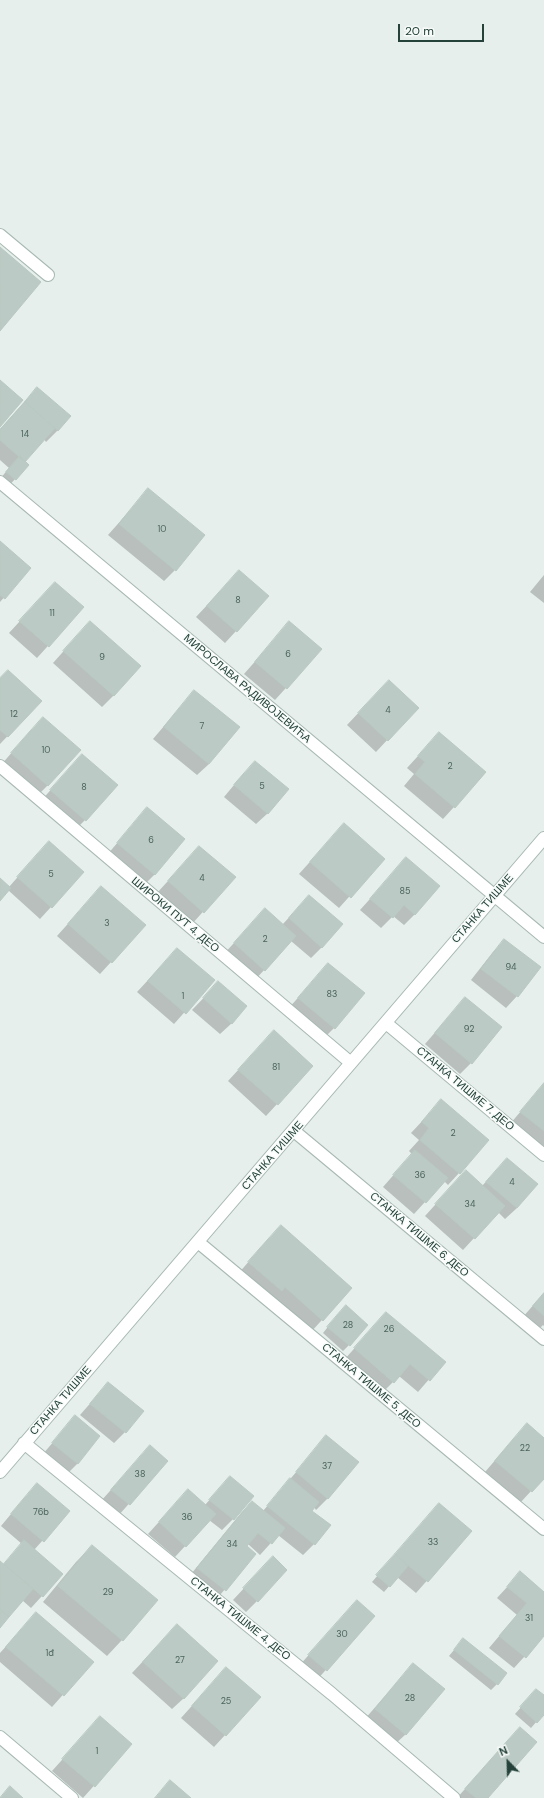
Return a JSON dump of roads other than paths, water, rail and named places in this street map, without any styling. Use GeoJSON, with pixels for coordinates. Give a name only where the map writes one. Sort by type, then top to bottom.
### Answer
{"type":"FeatureCollection","features":[{"type":"Feature","properties":{"kind":"street"},"geometry":{"type":"LineString","coordinates":[[0,235],[48,275]]}},
{"type":"Feature","properties":{"kind":"street","name":"МИРОСЛАВА РАДИВОЈЕВИЋА"},"geometry":{"type":"LineString","coordinates":[[0,482],[544,937]]}},
{"type":"Feature","properties":{"kind":"street","name":"ШИРОКИ ПУТ 4. ДЕО"},"geometry":{"type":"LineString","coordinates":[[0,766],[351,1063]]}},
{"type":"Feature","properties":{"kind":"street","name":"СТАНКА ТИШМЕ"},"geometry":{"type":"LineString","coordinates":[[0,1472],[544,838]]}},
{"type":"Feature","properties":{"kind":"street","name":"СТАНКА ТИШМЕ 7. ДЕО"},"geometry":{"type":"LineString","coordinates":[[386,1023],[544,1155]]}},
{"type":"Feature","properties":{"kind":"street","name":"СТАНКА ТИШМЕ 6. ДЕО"},"geometry":{"type":"LineString","coordinates":[[294,1131],[544,1339]]}},
{"type":"Feature","properties":{"kind":"street","name":"СТАНКА ТИШМЕ 5. ДЕО"},"geometry":{"type":"LineString","coordinates":[[198,1242],[544,1529]]}},
{"type":"Feature","properties":{"kind":"street","name":"СТАНКА ТИШМЕ 4. ДЕО"},"geometry":{"type":"LineString","coordinates":[[24,1443],[332,1694],[454,1798]]}},
{"type":"Feature","properties":{"kind":"street"},"geometry":{"type":"LineString","coordinates":[[0,1737],[72,1798]]}}]}
